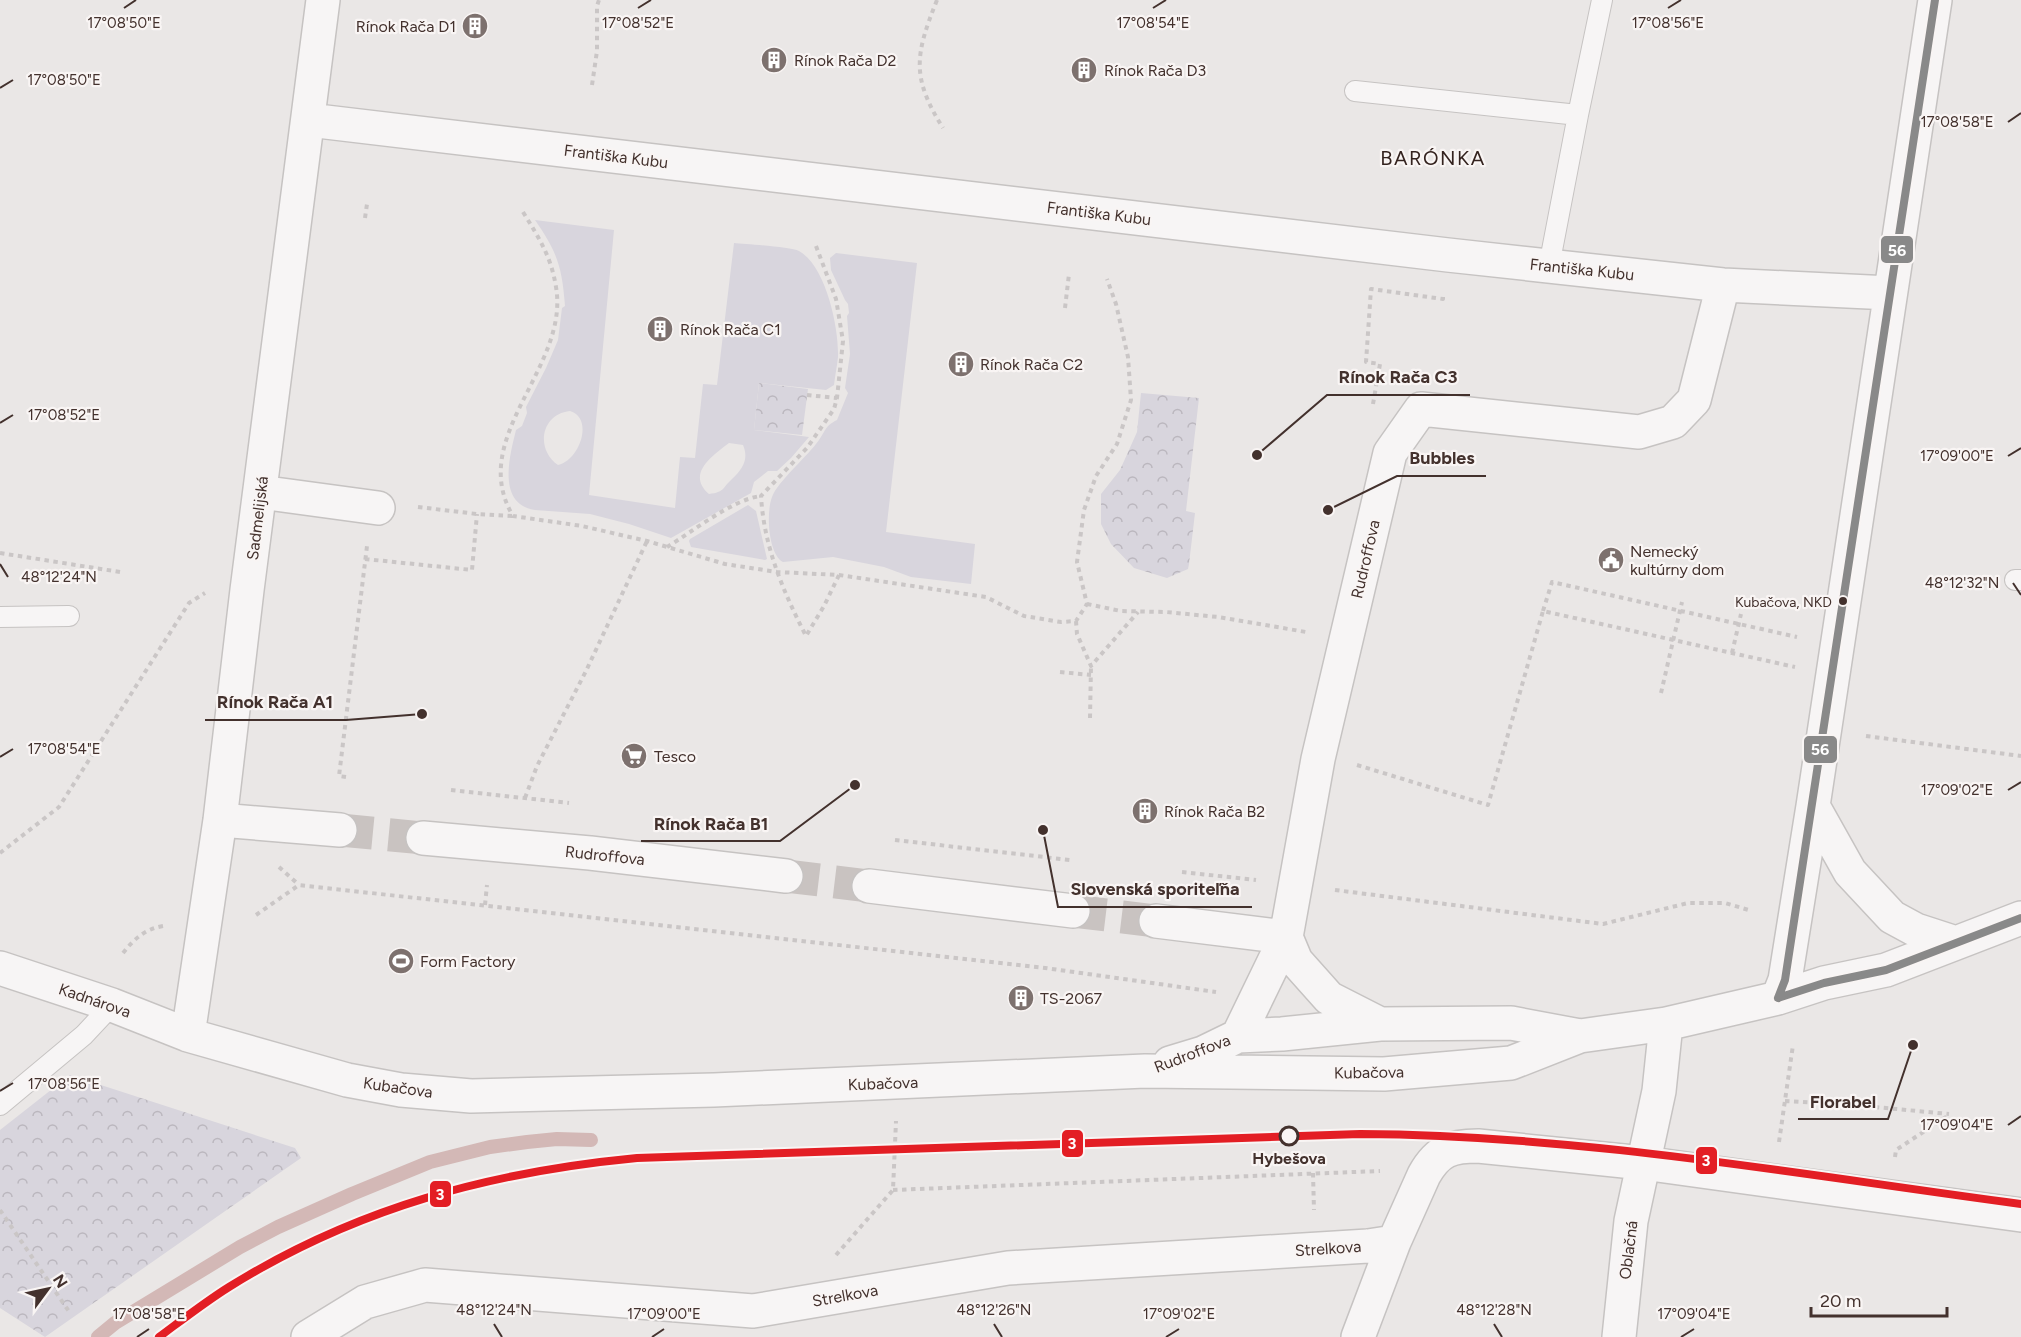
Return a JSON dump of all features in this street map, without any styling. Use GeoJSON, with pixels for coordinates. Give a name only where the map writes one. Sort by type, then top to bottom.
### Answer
{"type":"FeatureCollection","features":[{"type":"Feature","properties":{"kind":"street","name":"Sadmelijská"},"geometry":{"type":"LineString","coordinates":[[188,1035],[220,820],[323,0]]}},
{"type":"Feature","properties":{"kind":"street"},"geometry":{"type":"LineString","coordinates":[[1778,998],[1785,980],[1813,806],[1823,727],[1935,0]]}},
{"type":"Feature","properties":{"kind":"street","name":"Františka Kubu"},"geometry":{"type":"LineString","coordinates":[[309,120],[1549,266],[1723,285],[1890,293]]}},
{"type":"Feature","properties":{"kind":"street","name":"Rudroffova"},"geometry":{"type":"LineString","coordinates":[[1145,1071],[1203,1053],[1238,1036],[1286,937],[1318,759],[1390,453],[1423,396],[1639,432],[1673,422],[1694,400],[1723,285]]}},
{"type":"Feature","properties":{"kind":"street"},"geometry":{"type":"LineString","coordinates":[[260,492],[375,507]]}},
{"type":"Feature","properties":{"kind":"street"},"geometry":{"type":"LineString","coordinates":[[1813,806],[1850,872],[1892,917],[1916,930],[1956,943]]}},
{"type":"Feature","properties":{"kind":"street"},"geometry":{"type":"LineString","coordinates":[[220,820],[340,830]]}},
{"type":"Feature","properties":{"kind":"street","name":"Rudroffova"},"geometry":{"type":"LineString","coordinates":[[423,837],[590,853],[786,876]]}},
{"type":"Feature","properties":{"kind":"street"},"geometry":{"type":"LineString","coordinates":[[869,886],[1072,911]]}},
{"type":"Feature","properties":{"kind":"street","name":"Kubačova"},"geometry":{"type":"LineString","coordinates":[[188,1035],[347,1080],[401,1090],[471,1096],[714,1090],[1145,1071],[1384,1074],[1511,1064],[1580,1036],[1666,1024],[1778,998],[1824,983],[1886,970],[2021,918]]}},
{"type":"Feature","properties":{"kind":"street"},"geometry":{"type":"LineString","coordinates":[[1156,921],[1286,937]]}},
{"type":"Feature","properties":{"kind":"street","name":"Kubačova"},"geometry":{"type":"LineString","coordinates":[[1286,937],[1296,961],[1329,998],[1380,1024]]}},
{"type":"Feature","properties":{"kind":"street","name":"Kadnárova"},"geometry":{"type":"LineString","coordinates":[[0,968],[112,1005],[188,1035]]}},
{"type":"Feature","properties":{"kind":"street","name":"Kubačova"},"geometry":{"type":"LineString","coordinates":[[1238,1036],[1380,1024],[1511,1023],[1580,1036]]}},
{"type":"Feature","properties":{"kind":"street","name":"Oblačná"},"geometry":{"type":"LineString","coordinates":[[1619,1337],[1631,1221],[1659,1091],[1666,1024]]}},
{"type":"Feature","properties":{"kind":"street"},"geometry":{"type":"LineString","coordinates":[[1358,1337],[1394,1242],[1430,1164],[1449,1149],[1460,1146],[1643,1163],[2021,1215]]}},
{"type":"Feature","properties":{"kind":"street","name":"Strelkova"},"geometry":{"type":"LineString","coordinates":[[308,1337],[365,1302],[425,1285],[748,1324],[794,1304],[1008,1268],[1347,1247],[1394,1242]]}},
{"type":"Feature","properties":{"kind":"lane"},"geometry":{"type":"LineString","coordinates":[[1549,266],[1602,0]]}},
{"type":"Feature","properties":{"kind":"lane"},"geometry":{"type":"LineString","coordinates":[[1355,91],[1578,116]]}},
{"type":"Feature","properties":{"kind":"lane"},"geometry":{"type":"LineString","coordinates":[[0,618],[69,616]]}},
{"type":"Feature","properties":{"kind":"lane"},"geometry":{"type":"LineString","coordinates":[[0,1105],[84,1035],[112,1005]]}},
{"type":"Feature","properties":{"kind":"path"},"geometry":{"type":"LineString","coordinates":[[592,85],[597,51],[598,0]]}},
{"type":"Feature","properties":{"kind":"path"},"geometry":{"type":"LineString","coordinates":[[937,0],[926,27],[920,58],[920,83],[930,107],[943,128]]}},
{"type":"Feature","properties":{"kind":"path"},"geometry":{"type":"LineString","coordinates":[[365,218],[367,204]]}},
{"type":"Feature","properties":{"kind":"path"},"geometry":{"type":"LineString","coordinates":[[513,516],[504,501],[501,460],[511,424],[548,350],[557,319],[557,289],[549,256],[523,212]]}},
{"type":"Feature","properties":{"kind":"path"},"geometry":{"type":"LineString","coordinates":[[667,548],[750,497],[761,496],[807,448],[834,409],[843,341],[836,299],[816,246]]}},
{"type":"Feature","properties":{"kind":"path"},"geometry":{"type":"LineString","coordinates":[[1065,308],[1069,274]]}},
{"type":"Feature","properties":{"kind":"path"},"geometry":{"type":"LineString","coordinates":[[1090,718],[1091,666],[1077,634],[1076,621],[1088,604],[1077,562],[1084,510],[1096,476],[1117,444],[1131,400],[1128,357],[1116,304],[1107,279]]}},
{"type":"Feature","properties":{"kind":"path"},"geometry":{"type":"LineString","coordinates":[[1372,406],[1380,364],[1366,362],[1371,289],[1391,293]]}},
{"type":"Feature","properties":{"kind":"path"},"geometry":{"type":"LineString","coordinates":[[807,395],[837,398]]}},
{"type":"Feature","properties":{"kind":"path"},"geometry":{"type":"LineString","coordinates":[[761,496],[768,545],[777,572],[806,636],[839,575]]}},
{"type":"Feature","properties":{"kind":"path"},"geometry":{"type":"LineString","coordinates":[[412,506],[513,516],[582,526],[647,541],[725,564],[777,572],[839,575],[986,597],[1024,616],[1061,622],[1076,621]]}},
{"type":"Feature","properties":{"kind":"path"},"geometry":{"type":"LineString","coordinates":[[346,777],[339,776],[365,559],[375,507]]}},
{"type":"Feature","properties":{"kind":"path"},"geometry":{"type":"LineString","coordinates":[[365,559],[472,570],[477,514]]}},
{"type":"Feature","properties":{"kind":"path"},"geometry":{"type":"LineString","coordinates":[[525,798],[537,766],[586,671],[647,541]]}},
{"type":"Feature","properties":{"kind":"path"},"geometry":{"type":"LineString","coordinates":[[0,553],[120,572]]}},
{"type":"Feature","properties":{"kind":"path"},"geometry":{"type":"LineString","coordinates":[[1360,766],[1488,805],[1552,582],[1801,638]]}},
{"type":"Feature","properties":{"kind":"path"},"geometry":{"type":"LineString","coordinates":[[0,853],[59,807],[189,603],[208,592]]}},
{"type":"Feature","properties":{"kind":"path"},"geometry":{"type":"LineString","coordinates":[[1661,693],[1682,602]]}},
{"type":"Feature","properties":{"kind":"path"},"geometry":{"type":"LineString","coordinates":[[1088,604],[1121,611],[1218,617],[1310,633]]}},
{"type":"Feature","properties":{"kind":"path"},"geometry":{"type":"LineString","coordinates":[[1091,666],[1138,611]]}},
{"type":"Feature","properties":{"kind":"path"},"geometry":{"type":"LineString","coordinates":[[1543,611],[1799,667]]}},
{"type":"Feature","properties":{"kind":"path"},"geometry":{"type":"LineString","coordinates":[[1732,653],[1741,614]]}},
{"type":"Feature","properties":{"kind":"path"},"geometry":{"type":"LineString","coordinates":[[1060,672],[1091,675]]}},
{"type":"Feature","properties":{"kind":"path"},"geometry":{"type":"LineString","coordinates":[[1866,736],[2021,756]]}},
{"type":"Feature","properties":{"kind":"path"},"geometry":{"type":"LineString","coordinates":[[1498,743],[1505,744]]}},
{"type":"Feature","properties":{"kind":"path"},"geometry":{"type":"LineString","coordinates":[[451,790],[568,803]]}},
{"type":"Feature","properties":{"kind":"path"},"geometry":{"type":"LineString","coordinates":[[895,840],[1070,860]]}},
{"type":"Feature","properties":{"kind":"path"},"geometry":{"type":"LineString","coordinates":[[274,862],[299,885],[1045,968],[1227,994]]}},
{"type":"Feature","properties":{"kind":"path"},"geometry":{"type":"LineString","coordinates":[[1182,872],[1265,881]]}},
{"type":"Feature","properties":{"kind":"path"},"geometry":{"type":"LineString","coordinates":[[256,915],[299,885]]}},
{"type":"Feature","properties":{"kind":"path"},"geometry":{"type":"LineString","coordinates":[[1335,890],[1603,924],[1688,903],[1725,903],[1752,911]]}},
{"type":"Feature","properties":{"kind":"path"},"geometry":{"type":"LineString","coordinates":[[123,953],[133,939],[147,930],[162,926],[169,928]]}},
{"type":"Feature","properties":{"kind":"path"},"geometry":{"type":"LineString","coordinates":[[1778,1149],[1793,1045]]}},
{"type":"Feature","properties":{"kind":"path"},"geometry":{"type":"LineString","coordinates":[[1785,1101],[1949,1114],[1896,1150],[1894,1164]]}},
{"type":"Feature","properties":{"kind":"path"},"geometry":{"type":"LineString","coordinates":[[794,1304],[892,1190],[896,1117]]}},
{"type":"Feature","properties":{"kind":"path"},"geometry":{"type":"LineString","coordinates":[[892,1190],[1390,1171]]}},
{"type":"Feature","properties":{"kind":"path"},"geometry":{"type":"LineString","coordinates":[[0,1210],[70,1312]]}},
{"type":"Feature","properties":{"kind":"green space"},"geometry":{"type":"Polygon","coordinates":[[[535,220],[614,230],[589,495],[675,508],[680,457],[695,458],[703,384],[717,385],[734,243],[799,251],[817,270],[823,283],[833,315],[838,345],[834,385],[826,390],[759,383],[754,430],[809,437],[777,471],[768,471],[754,482],[751,493],[671,538],[590,514],[535,510],[523,506],[510,489],[511,452],[516,430],[522,426],[527,413],[526,407],[558,340],[562,308],[565,306],[557,260],[535,220]],[[570,411],[553,418],[544,433],[546,450],[558,465],[566,462],[578,448],[583,430],[577,415],[570,411]],[[729,443],[709,460],[701,473],[700,479],[703,487],[709,494],[723,489],[744,464],[743,445],[729,443]]]}},
{"type":"Feature","properties":{"kind":"green space"},"geometry":{"type":"Polygon","coordinates":[[[836,253],[917,263],[886,532],[975,544],[971,584],[911,577],[884,567],[833,557],[783,562],[774,551],[769,522],[772,497],[828,426],[837,420],[848,393],[845,388],[850,354],[847,316],[849,313],[848,304],[831,270],[830,258],[836,253]]]}},
{"type":"Feature","properties":{"kind":"green space"},"geometry":{"type":"Polygon","coordinates":[[[759,383],[808,389],[802,435],[754,430],[759,383]]]}},
{"type":"Feature","properties":{"kind":"green space"},"geometry":{"type":"Polygon","coordinates":[[[1141,393],[1199,398],[1186,511],[1195,513],[1189,564],[1188,569],[1167,578],[1134,568],[1111,544],[1101,524],[1101,494],[1120,470],[1137,432],[1141,393]]]}},
{"type":"Feature","properties":{"kind":"green space"},"geometry":{"type":"Polygon","coordinates":[[[748,505],[756,511],[767,559],[691,547],[690,539],[748,505]]]}},
{"type":"Feature","properties":{"kind":"green space"},"geometry":{"type":"Polygon","coordinates":[[[70,1075],[295,1148],[301,1158],[45,1337],[0,1308],[0,1130],[70,1075]]]}},
{"type":"Feature","properties":{"kind":"waterway"},"geometry":{"type":"LineString","coordinates":[[98,1337],[115,1323],[240,1247],[278,1227],[430,1162],[490,1147],[557,1139],[591,1140]]}},
{"type":"Feature","properties":{"kind":"tunnel"},"geometry":{"type":"LineString","coordinates":[[340,830],[423,838]]}},
{"type":"Feature","properties":{"kind":"tunnel"},"geometry":{"type":"LineString","coordinates":[[786,876],[869,886]]}},
{"type":"Feature","properties":{"kind":"tunnel"},"geometry":{"type":"LineString","coordinates":[[1073,911],[1156,921]]}},
{"type":"Feature","properties":{"kind":"transit line","name":"56"},"geometry":{"type":"LineString","coordinates":[[1778,998],[1785,980],[1935,0]]}},
{"type":"Feature","properties":{"kind":"transit line","name":"56"},"geometry":{"type":"LineString","coordinates":[[1778,998],[1824,983],[1886,970],[2021,918]]}},
{"type":"Feature","properties":{"kind":"transit line","name":"3"},"geometry":{"type":"LineString","coordinates":[[159,1337],[220,1293],[277,1259],[326,1235],[375,1215],[477,1184],[582,1164],[637,1158],[1360,1134],[1443,1136],[1526,1141],[1692,1158],[2021,1204]]}},
{"type":"Feature","properties":{"kind":"place","name":"Rínok Rača D1"},"geometry":{"type":"Point","coordinates":[475,26]}},
{"type":"Feature","properties":{"kind":"place","name":"Rínok Rača D2"},"geometry":{"type":"Point","coordinates":[774,60]}},
{"type":"Feature","properties":{"kind":"place","name":"Rínok Rača D3"},"geometry":{"type":"Point","coordinates":[1084,70]}},
{"type":"Feature","properties":{"kind":"place","name":"Rínok Rača C1"},"geometry":{"type":"Point","coordinates":[660,329]}},
{"type":"Feature","properties":{"kind":"place","name":"Rínok Rača C2"},"geometry":{"type":"Point","coordinates":[961,364]}},
{"type":"Feature","properties":{"kind":"place","name":"Rínok Rača C3"},"geometry":{"type":"Point","coordinates":[1257,455]}},
{"type":"Feature","properties":{"kind":"place","name":"Bubbles"},"geometry":{"type":"Point","coordinates":[1328,510]}},
{"type":"Feature","properties":{"kind":"place","name":"Nemecký kultúrny dom"},"geometry":{"type":"Point","coordinates":[1611,560]}},
{"type":"Feature","properties":{"kind":"place","name":"Kubačova, NKD"},"geometry":{"type":"Point","coordinates":[1843,601]}},
{"type":"Feature","properties":{"kind":"place","name":"Rínok Rača A1"},"geometry":{"type":"Point","coordinates":[422,714]}},
{"type":"Feature","properties":{"kind":"place","name":"Tesco"},"geometry":{"type":"Point","coordinates":[634,756]}},
{"type":"Feature","properties":{"kind":"place","name":"Rínok Rača B1"},"geometry":{"type":"Point","coordinates":[855,785]}},
{"type":"Feature","properties":{"kind":"place","name":"Rínok Rača B2"},"geometry":{"type":"Point","coordinates":[1145,811]}},
{"type":"Feature","properties":{"kind":"place","name":"Slovenská sporiteľňa"},"geometry":{"type":"Point","coordinates":[1043,830]}},
{"type":"Feature","properties":{"kind":"place","name":"Form Factory"},"geometry":{"type":"Point","coordinates":[401,961]}},
{"type":"Feature","properties":{"kind":"place","name":"TS-2067"},"geometry":{"type":"Point","coordinates":[1021,998]}},
{"type":"Feature","properties":{"kind":"place","name":"Florabel"},"geometry":{"type":"Point","coordinates":[1913,1045]}},
{"type":"Feature","properties":{"kind":"place","name":"Hybešova"},"geometry":{"type":"Point","coordinates":[1289,1136]}},
{"type":"Feature","properties":{"kind":"district","name":"BARÓNKA"},"geometry":{"type":"Point","coordinates":[1433,158]}}]}
